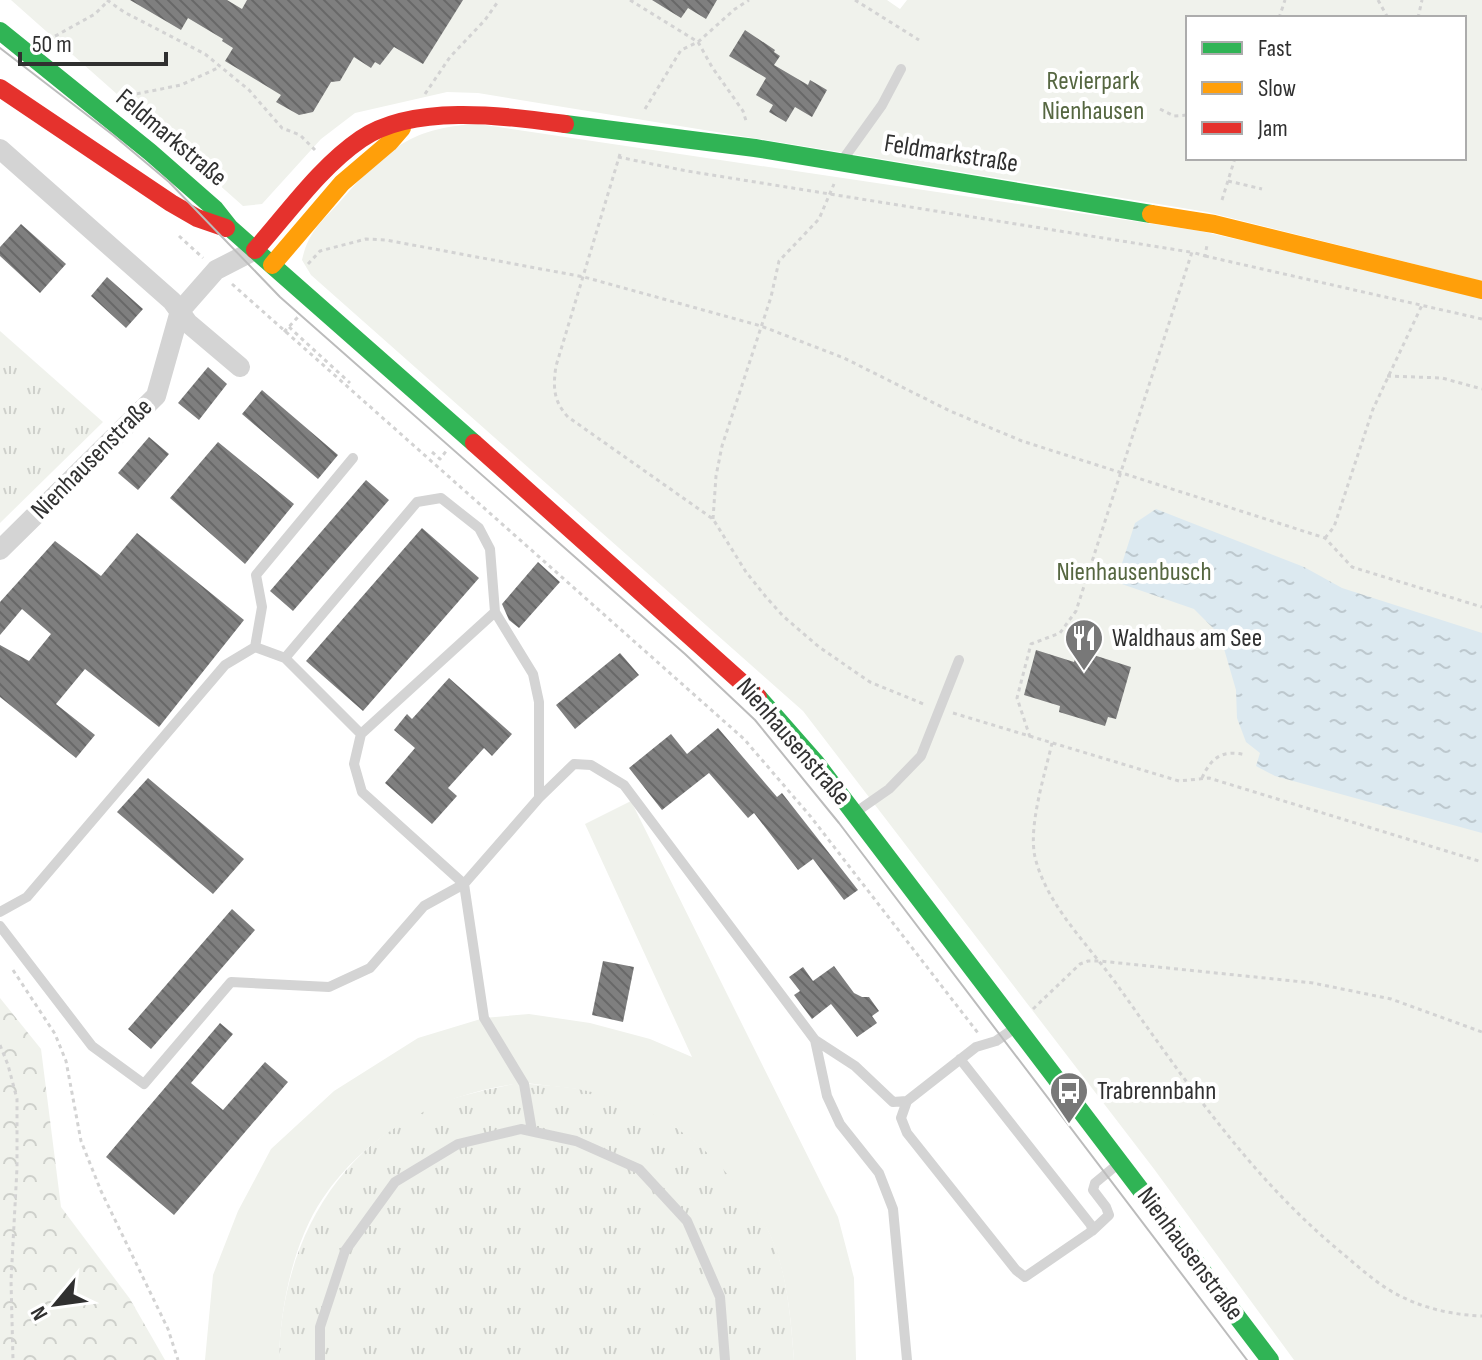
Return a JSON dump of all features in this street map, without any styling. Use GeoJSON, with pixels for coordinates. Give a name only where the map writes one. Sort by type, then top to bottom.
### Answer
{"type":"FeatureCollection","features":[{"type":"Feature","properties":{"kind":"main road","name":"Feldmarkstraße"},"geometry":{"type":"LineString","coordinates":[[0,31],[150,152],[215,209],[230,228],[255,250],[330,166],[361,139],[382,128],[433,116],[489,114],[755,148],[1214,224],[1482,290]]}},
{"type":"Feature","properties":{"kind":"main road","name":"Feldmarkstraße"},"geometry":{"type":"LineString","coordinates":[[0,88],[165,199],[211,225],[230,228]]}},
{"type":"Feature","properties":{"kind":"main road"},"geometry":{"type":"LineString","coordinates":[[272,265],[289,250],[358,167],[393,141],[405,124]]}},
{"type":"Feature","properties":{"kind":"main road","name":"Nienhausenstraße"},"geometry":{"type":"LineString","coordinates":[[255,250],[736,675],[780,719],[1270,1360]]}},
{"type":"Feature","properties":{"kind":"street"},"geometry":{"type":"LineString","coordinates":[[0,149],[172,301],[188,323],[240,367]]}},
{"type":"Feature","properties":{"kind":"street","name":"Nienhausenstraße"},"geometry":{"type":"LineString","coordinates":[[0,550],[156,396],[180,311],[216,270],[255,250]]}},
{"type":"Feature","properties":{"kind":"lane"},"geometry":{"type":"LineString","coordinates":[[840,163],[882,105],[901,69]]}},
{"type":"Feature","properties":{"kind":"lane"},"geometry":{"type":"LineString","coordinates":[[0,912],[27,897],[225,665],[255,647],[262,607],[256,575],[353,458]]}},
{"type":"Feature","properties":{"kind":"lane"},"geometry":{"type":"LineString","coordinates":[[285,658],[417,502],[441,498],[479,528],[490,549],[495,612],[533,674],[539,702],[539,798]]}},
{"type":"Feature","properties":{"kind":"lane"},"geometry":{"type":"LineString","coordinates":[[495,612],[361,734],[354,764],[362,792],[464,884],[484,1018],[524,1084],[532,1131]]}},
{"type":"Feature","properties":{"kind":"lane"},"geometry":{"type":"LineString","coordinates":[[255,647],[285,658],[361,734]]}},
{"type":"Feature","properties":{"kind":"lane"},"geometry":{"type":"LineString","coordinates":[[855,814],[889,789],[921,756],[959,660]]}},
{"type":"Feature","properties":{"kind":"lane"},"geometry":{"type":"LineString","coordinates":[[0,926],[92,1046],[144,1084],[231,982],[329,987],[370,968],[424,906],[464,884],[539,798],[574,764],[591,765],[624,785],[815,1040],[855,1066],[893,1102],[907,1101]]}},
{"type":"Feature","properties":{"kind":"lane"},"geometry":{"type":"LineString","coordinates":[[1017,1027],[996,1041],[976,1047],[907,1101],[901,1118],[907,1133],[1016,1270],[1025,1277],[1092,1231],[1109,1215],[1093,1190],[1095,1183],[1120,1162]]}},
{"type":"Feature","properties":{"kind":"lane"},"geometry":{"type":"LineString","coordinates":[[815,1040],[827,1096],[840,1124],[879,1173],[893,1209],[907,1360]]}},
{"type":"Feature","properties":{"kind":"lane"},"geometry":{"type":"LineString","coordinates":[[960,1059],[1091,1225],[1092,1231]]}},
{"type":"Feature","properties":{"kind":"lane"},"geometry":{"type":"LineString","coordinates":[[320,1360],[320,1327],[345,1251],[395,1182],[458,1144],[521,1129],[576,1141],[639,1169],[687,1221],[720,1297],[725,1360]]}},
{"type":"Feature","properties":{"kind":"path"},"geometry":{"type":"LineString","coordinates":[[405,124],[450,57],[485,20],[499,0]]}},
{"type":"Feature","properties":{"kind":"path"},"geometry":{"type":"LineString","coordinates":[[630,0],[698,42],[743,111],[755,148]]}},
{"type":"Feature","properties":{"kind":"path"},"geometry":{"type":"LineString","coordinates":[[749,0],[698,42],[681,50],[618,157],[556,366],[555,397],[559,408],[713,519],[746,572],[783,616],[819,647],[870,682],[941,709],[1179,781],[1209,778],[1482,862]]}},
{"type":"Feature","properties":{"kind":"path"},"geometry":{"type":"LineString","coordinates":[[855,0],[919,40]]}},
{"type":"Feature","properties":{"kind":"path"},"geometry":{"type":"LineString","coordinates":[[44,43],[95,14],[108,1],[205,54],[249,90],[282,128],[300,135],[330,166]]}},
{"type":"Feature","properties":{"kind":"path"},"geometry":{"type":"LineString","coordinates":[[119,97],[181,85],[220,67]]}},
{"type":"Feature","properties":{"kind":"path"},"geometry":{"type":"LineString","coordinates":[[1160,109],[1174,116],[1186,115]]}},
{"type":"Feature","properties":{"kind":"path"},"geometry":{"type":"LineString","coordinates":[[618,157],[687,171],[1192,252],[1482,319]]}},
{"type":"Feature","properties":{"kind":"path"},"geometry":{"type":"LineString","coordinates":[[1205,256],[1234,160]]}},
{"type":"Feature","properties":{"kind":"path"},"geometry":{"type":"LineString","coordinates":[[713,519],[722,446],[779,261],[819,219],[840,163]]}},
{"type":"Feature","properties":{"kind":"path"},"geometry":{"type":"LineString","coordinates":[[1228,181],[1262,189]]}},
{"type":"Feature","properties":{"kind":"path"},"geometry":{"type":"LineString","coordinates":[[178,235],[744,739],[811,817],[986,1044]]}},
{"type":"Feature","properties":{"kind":"path"},"geometry":{"type":"LineString","coordinates":[[305,264],[311,264],[320,251],[366,239],[386,240],[584,277],[761,326],[844,358],[950,411],[1022,441],[1325,538],[1352,567],[1482,607]]}},
{"type":"Feature","properties":{"kind":"path"},"geometry":{"type":"LineString","coordinates":[[1030,737],[1017,698],[1031,644],[1060,633],[1076,611],[1192,252]]}},
{"type":"Feature","properties":{"kind":"path"},"geometry":{"type":"LineString","coordinates":[[1325,538],[1334,527],[1364,434],[1387,376],[1422,304],[1438,280]]}},
{"type":"Feature","properties":{"kind":"path"},"geometry":{"type":"LineString","coordinates":[[284,332],[300,315]]}},
{"type":"Feature","properties":{"kind":"path"},"geometry":{"type":"LineString","coordinates":[[289,327],[350,383]]}},
{"type":"Feature","properties":{"kind":"path"},"geometry":{"type":"LineString","coordinates":[[1387,376],[1442,378],[1482,389]]}},
{"type":"Feature","properties":{"kind":"path"},"geometry":{"type":"LineString","coordinates":[[1052,743],[1037,816],[1034,854],[1053,896],[1081,939],[1224,1132],[1262,1178],[1315,1231],[1377,1282],[1422,1306],[1482,1316]]}},
{"type":"Feature","properties":{"kind":"path"},"geometry":{"type":"LineString","coordinates":[[1202,778],[1216,757],[1233,752],[1246,755]]}},
{"type":"Feature","properties":{"kind":"path"},"geometry":{"type":"LineString","coordinates":[[1017,1027],[1080,964],[1100,961],[1313,983],[1391,999],[1482,1032]]}},
{"type":"Feature","properties":{"kind":"path"},"geometry":{"type":"LineString","coordinates":[[8,962],[55,1034],[66,1061],[81,1141],[101,1191],[168,1329],[178,1360]]}},
{"type":"Feature","properties":{"kind":"path"},"geometry":{"type":"LineString","coordinates":[[0,1045],[17,1099],[11,1281],[13,1360]]}},
{"type":"Feature","properties":{"kind":"green space","name":"Revierpark Nienhausen"},"geometry":{"type":"Polygon","coordinates":[[[11,0],[887,0],[900,9],[907,0],[1482,0],[1482,281],[1207,212],[478,93],[447,92],[355,113],[321,139],[262,204],[243,206],[11,0]]]}},
{"type":"Feature","properties":{"kind":"green space","name":"Nienhausenbusch"},"geometry":{"type":"Polygon","coordinates":[[[478,124],[1200,231],[1482,295],[1482,1360],[1294,1360],[1154,1169],[803,711],[311,275],[302,260],[311,235],[368,171],[414,137],[453,126],[478,124]]]}},
{"type":"Feature","properties":{"kind":"green space"},"geometry":{"type":"Polygon","coordinates":[[[0,331],[103,422],[0,523],[0,331]]]}},
{"type":"Feature","properties":{"kind":"green space"},"geometry":{"type":"Polygon","coordinates":[[[631,801],[838,1217],[854,1278],[856,1360],[794,1360],[786,1289],[770,1236],[744,1195],[703,1149],[665,1121],[622,1101],[575,1089],[524,1083],[487,1089],[432,1108],[383,1136],[360,1155],[323,1198],[296,1255],[285,1297],[279,1360],[205,1360],[213,1275],[238,1211],[271,1149],[334,1091],[418,1038],[484,1018],[529,1014],[590,1023],[650,1039],[692,1057],[585,824],[631,801]]]}},
{"type":"Feature","properties":{"kind":"green space"},"geometry":{"type":"Polygon","coordinates":[[[0,998],[41,1049],[61,1207],[130,1299],[165,1360],[0,1360],[0,998]]]}},
{"type":"Feature","properties":{"kind":"green space"},"geometry":{"type":"Polygon","coordinates":[[[518,1083],[614,1096],[663,1119],[710,1154],[749,1198],[775,1246],[786,1288],[794,1360],[279,1360],[288,1285],[299,1250],[314,1217],[357,1158],[385,1134],[430,1107],[518,1083]]]}},
{"type":"Feature","properties":{"kind":"water"},"geometry":{"type":"Polygon","coordinates":[[[1156,509],[1304,567],[1342,588],[1482,633],[1482,833],[1275,776],[1256,766],[1260,753],[1246,742],[1237,718],[1236,690],[1220,635],[1194,609],[1116,582],[1135,523],[1156,509]]]}},
{"type":"Feature","properties":{"kind":"building"},"geometry":{"type":"Polygon","coordinates":[[[130,0],[227,0],[242,9],[247,0],[463,0],[423,64],[394,47],[380,65],[375,62],[371,68],[354,57],[340,81],[331,82],[313,112],[299,115],[276,102],[281,95],[225,61],[233,48],[223,39],[188,18],[181,30],[130,0]]]}},
{"type":"Feature","properties":{"kind":"building"},"geometry":{"type":"Polygon","coordinates":[[[652,0],[717,0],[706,19],[688,8],[681,18],[652,0]]]}},
{"type":"Feature","properties":{"kind":"building"},"geometry":{"type":"Polygon","coordinates":[[[745,30],[780,56],[774,65],[808,85],[810,80],[827,90],[812,117],[795,107],[786,122],[769,112],[773,105],[756,95],[766,78],[729,56],[745,30]]]}},
{"type":"Feature","properties":{"kind":"building"},"geometry":{"type":"Polygon","coordinates":[[[21,224],[66,264],[40,293],[0,256],[0,247],[21,224]]]}},
{"type":"Feature","properties":{"kind":"building"},"geometry":{"type":"Polygon","coordinates":[[[107,277],[143,309],[126,328],[91,296],[107,277]]]}},
{"type":"Feature","properties":{"kind":"building"},"geometry":{"type":"Polygon","coordinates":[[[208,367],[227,384],[199,420],[178,403],[208,367]]]}},
{"type":"Feature","properties":{"kind":"building"},"geometry":{"type":"Polygon","coordinates":[[[262,390],[338,455],[318,479],[242,414],[262,390]]]}},
{"type":"Feature","properties":{"kind":"building"},"geometry":{"type":"Polygon","coordinates":[[[149,437],[169,454],[138,490],[118,473],[149,437]]]}},
{"type":"Feature","properties":{"kind":"building"},"geometry":{"type":"Polygon","coordinates":[[[218,442],[294,504],[245,564],[170,498],[218,442]]]}},
{"type":"Feature","properties":{"kind":"building"},"geometry":{"type":"Polygon","coordinates":[[[366,480],[389,500],[293,611],[270,591],[366,480]]]}},
{"type":"Feature","properties":{"kind":"building"},"geometry":{"type":"Polygon","coordinates":[[[422,528],[479,578],[363,711],[306,661],[422,528]]]}},
{"type":"Feature","properties":{"kind":"building"},"geometry":{"type":"Polygon","coordinates":[[[137,533],[244,620],[159,727],[85,669],[56,704],[95,735],[76,758],[0,697],[0,645],[29,661],[51,634],[22,609],[0,635],[0,602],[55,541],[101,576],[137,533]]]}},
{"type":"Feature","properties":{"kind":"building"},"geometry":{"type":"Polygon","coordinates":[[[538,562],[560,582],[519,628],[509,620],[502,604],[538,562]]]}},
{"type":"Feature","properties":{"kind":"building"},"geometry":{"type":"Polygon","coordinates":[[[1036,650],[1074,662],[1078,650],[1131,667],[1116,719],[1108,717],[1105,726],[1059,712],[1060,706],[1024,695],[1036,650]]]}},
{"type":"Feature","properties":{"kind":"building"},"geometry":{"type":"Polygon","coordinates":[[[620,653],[639,675],[575,729],[556,705],[620,653]]]}},
{"type":"Feature","properties":{"kind":"building"},"geometry":{"type":"Polygon","coordinates":[[[449,678],[512,734],[492,756],[484,748],[448,788],[457,796],[432,824],[385,783],[415,748],[394,730],[407,714],[412,719],[449,678]]]}},
{"type":"Feature","properties":{"kind":"building"},"geometry":{"type":"Polygon","coordinates":[[[718,728],[777,797],[782,793],[858,890],[844,900],[813,859],[798,870],[754,813],[748,818],[709,773],[662,810],[629,768],[671,734],[687,754],[718,728]]]}},
{"type":"Feature","properties":{"kind":"building"},"geometry":{"type":"Polygon","coordinates":[[[148,778],[244,859],[213,894],[117,812],[148,778]]]}},
{"type":"Feature","properties":{"kind":"building"},"geometry":{"type":"Polygon","coordinates":[[[232,909],[255,930],[151,1049],[128,1029],[232,909]]]}},
{"type":"Feature","properties":{"kind":"building"},"geometry":{"type":"Polygon","coordinates":[[[603,961],[634,967],[623,1022],[592,1015],[603,961]]]}},
{"type":"Feature","properties":{"kind":"building"},"geometry":{"type":"Polygon","coordinates":[[[834,966],[854,993],[869,997],[879,1011],[872,1016],[877,1023],[857,1037],[831,1004],[812,1019],[794,995],[800,991],[789,977],[803,967],[813,981],[834,966]]]}},
{"type":"Feature","properties":{"kind":"building"},"geometry":{"type":"Polygon","coordinates":[[[220,1023],[233,1034],[191,1083],[223,1110],[265,1062],[288,1082],[174,1215],[106,1157],[220,1023]]]}},
{"type":"Feature","properties":{"kind":"tram line"},"geometry":{"type":"LineString","coordinates":[[0,48],[169,182],[280,297],[685,654],[755,720],[839,823],[1247,1360]]}},
{"type":"Feature","properties":{"kind":"traffic: fast"},"geometry":{"type":"LineString","coordinates":[[0,31],[150,152],[215,209],[230,228],[474,443]]}},
{"type":"Feature","properties":{"kind":"traffic: fast"},"geometry":{"type":"LineString","coordinates":[[565,124],[755,148],[1151,214]]}},
{"type":"Feature","properties":{"kind":"traffic: fast"},"geometry":{"type":"LineString","coordinates":[[758,697],[816,763],[1270,1360]]}},
{"type":"Feature","properties":{"kind":"traffic: slow"},"geometry":{"type":"LineString","coordinates":[[272,265],[342,183],[402,128]]}},
{"type":"Feature","properties":{"kind":"traffic: slow"},"geometry":{"type":"LineString","coordinates":[[1151,214],[1214,224],[1482,290]]}},
{"type":"Feature","properties":{"kind":"traffic: jam"},"geometry":{"type":"LineString","coordinates":[[0,88],[171,203],[197,218],[226,228]]}},
{"type":"Feature","properties":{"kind":"traffic: jam"},"geometry":{"type":"LineString","coordinates":[[255,250],[332,163],[361,139],[383,128],[407,120],[460,115],[565,124]]}},
{"type":"Feature","properties":{"kind":"traffic: jam"},"geometry":{"type":"LineString","coordinates":[[474,443],[758,697]]}},
{"type":"Feature","properties":{"kind":"place","name":"Waldhaus am See"},"geometry":{"type":"Point","coordinates":[1084,672]}},
{"type":"Feature","properties":{"kind":"place","name":"Trabrennbahn"},"geometry":{"type":"Point","coordinates":[1069,1125]}}]}
